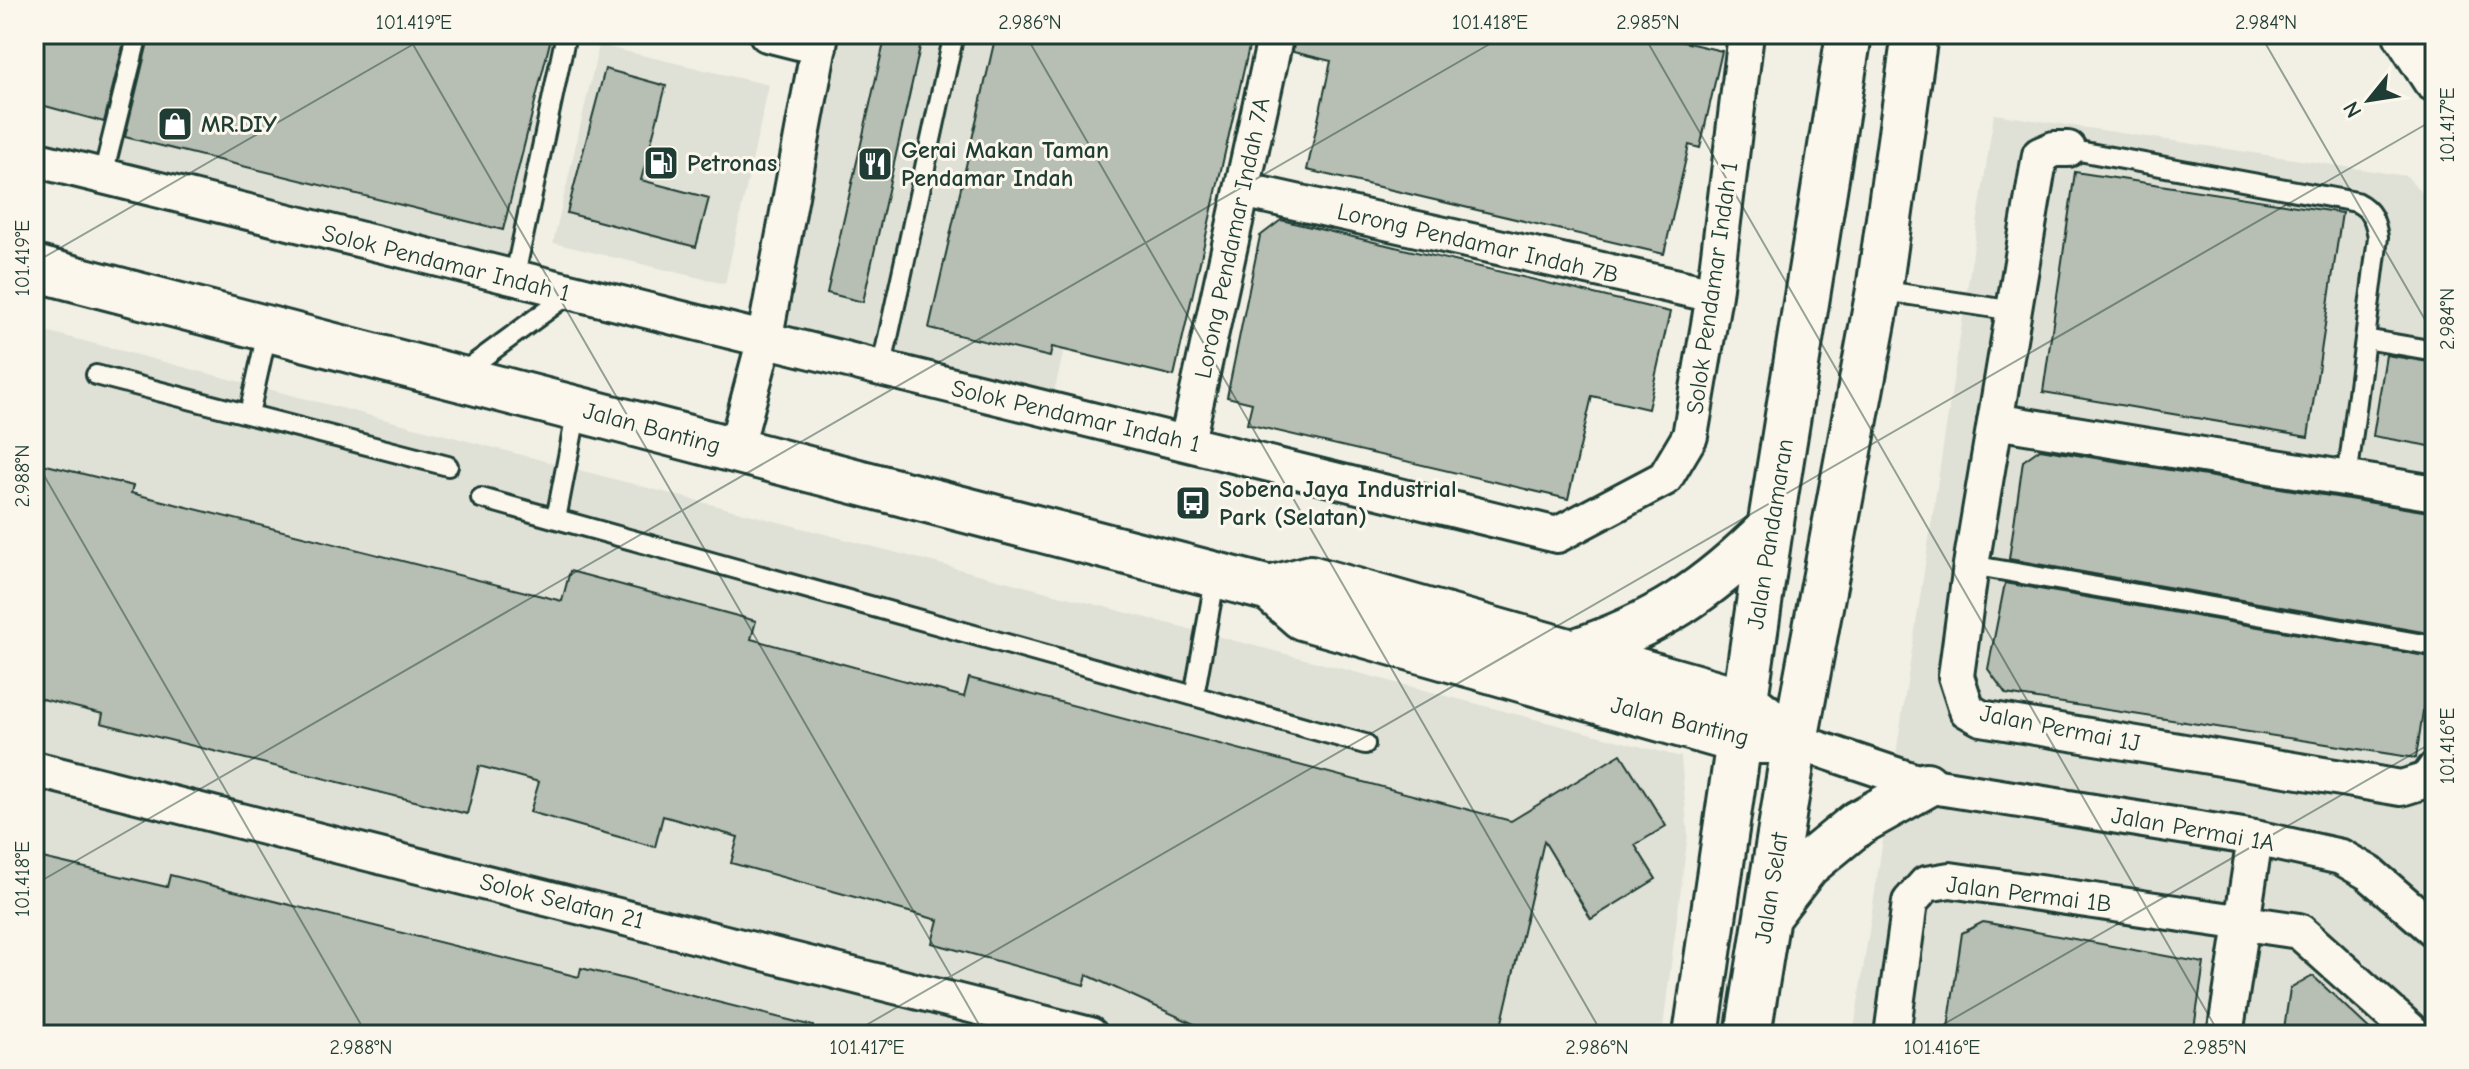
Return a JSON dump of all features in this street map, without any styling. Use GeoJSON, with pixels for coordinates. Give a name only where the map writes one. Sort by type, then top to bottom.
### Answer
{"type":"FeatureCollection","features":[{"type":"Feature","properties":{"kind":"main road","name":"Jalan Pandamaran"},"geometry":{"type":"LineString","coordinates":[[1696,1035],[1770,528],[1849,34]]}},
{"type":"Feature","properties":{"kind":"main road"},"geometry":{"type":"LineString","coordinates":[[1795,741],[1879,290],[1915,34]]}},
{"type":"Feature","properties":{"kind":"main road"},"geometry":{"type":"LineString","coordinates":[[2406,34],[2435,79]]}},
{"type":"Feature","properties":{"kind":"main road","name":"Jalan Banting"},"geometry":{"type":"LineString","coordinates":[[34,268],[1270,589],[1302,617],[1742,721]]}},
{"type":"Feature","properties":{"kind":"main road"},"geometry":{"type":"LineString","coordinates":[[1573,652],[1624,636],[1673,611],[1724,574],[1770,528]]}},
{"type":"Feature","properties":{"kind":"main road","name":"Jalan Banting"},"geometry":{"type":"LineString","coordinates":[[1270,589],[1310,578],[1573,652],[1795,741]]}},
{"type":"Feature","properties":{"kind":"main road","name":"Jalan Selat"},"geometry":{"type":"LineString","coordinates":[[1748,1035],[1795,741]]}},
{"type":"Feature","properties":{"kind":"main road"},"geometry":{"type":"LineString","coordinates":[[1765,920],[1807,865],[1858,823],[1926,785]]}},
{"type":"Feature","properties":{"kind":"street"},"geometry":{"type":"LineString","coordinates":[[735,451],[764,342],[820,41],[767,34]]}},
{"type":"Feature","properties":{"kind":"street","name":"Lorong Pendamar Indah 7A"},"geometry":{"type":"LineString","coordinates":[[1187,442],[1276,34]]}},
{"type":"Feature","properties":{"kind":"street","name":"Solok Pendamar Indah 1"},"geometry":{"type":"LineString","coordinates":[[34,159],[102,179],[1557,535],[1665,478],[1690,436],[1714,295],[1746,34]]}},
{"type":"Feature","properties":{"kind":"street","name":"Jalan Permai 1J"},"geometry":{"type":"LineString","coordinates":[[2068,149],[2054,149],[2040,155],[1971,565],[1956,676],[1967,710],[1981,718],[2401,788],[2427,780],[2435,769]]}},
{"type":"Feature","properties":{"kind":"street","name":"Lorong Pendamar Indah 7B"},"geometry":{"type":"LineString","coordinates":[[1242,190],[1714,295]]}},
{"type":"Feature","properties":{"kind":"street"},"geometry":{"type":"LineString","coordinates":[[1995,421],[2435,493]]}},
{"type":"Feature","properties":{"kind":"street","name":"Jalan Permai 1A"},"geometry":{"type":"LineString","coordinates":[[1795,741],[1926,785],[2255,838],[2341,857],[2369,873],[2435,930]]}},
{"type":"Feature","properties":{"kind":"street","name":"Solok Selatan 21"},"geometry":{"type":"LineString","coordinates":[[34,769],[1090,1035]]}},
{"type":"Feature","properties":{"kind":"street"},"geometry":{"type":"LineString","coordinates":[[2225,1035],[2255,838]]}},
{"type":"Feature","properties":{"kind":"street","name":"Jalan Permai 1B"},"geometry":{"type":"LineString","coordinates":[[1892,1035],[1910,902],[1926,884],[1950,880],[2242,922]]}},
{"type":"Feature","properties":{"kind":"street"},"geometry":{"type":"LineString","coordinates":[[2242,922],[2299,931],[2415,1035]]}},
{"type":"Feature","properties":{"kind":"lane"},"geometry":{"type":"LineString","coordinates":[[514,280],[566,34]]}},
{"type":"Feature","properties":{"kind":"lane"},"geometry":{"type":"LineString","coordinates":[[881,370],[954,34]]}},
{"type":"Feature","properties":{"kind":"lane"},"geometry":{"type":"LineString","coordinates":[[102,179],[133,35]]}},
{"type":"Feature","properties":{"kind":"lane"},"geometry":{"type":"LineString","coordinates":[[2068,149],[2356,202],[2367,208],[2375,221],[2378,237],[2347,480]]}},
{"type":"Feature","properties":{"kind":"lane"},"geometry":{"type":"LineString","coordinates":[[1879,290],[2014,311]]}},
{"type":"Feature","properties":{"kind":"lane"},"geometry":{"type":"LineString","coordinates":[[457,377],[569,294]]}},
{"type":"Feature","properties":{"kind":"lane"},"geometry":{"type":"LineString","coordinates":[[249,414],[268,328]]}},
{"type":"Feature","properties":{"kind":"lane"},"geometry":{"type":"LineString","coordinates":[[2365,339],[2435,351]]}},
{"type":"Feature","properties":{"kind":"lane"},"geometry":{"type":"LineString","coordinates":[[96,375],[448,466]]}},
{"type":"Feature","properties":{"kind":"lane"},"geometry":{"type":"LineString","coordinates":[[556,519],[578,407]]}},
{"type":"Feature","properties":{"kind":"lane"},"geometry":{"type":"LineString","coordinates":[[481,498],[1365,744]]}},
{"type":"Feature","properties":{"kind":"lane"},"geometry":{"type":"LineString","coordinates":[[1971,565],[2435,646]]}},
{"type":"Feature","properties":{"kind":"lane"},"geometry":{"type":"LineString","coordinates":[[1194,696],[1216,575]]}},
{"type":"Feature","properties":{"kind":"shaded area"},"geometry":{"type":"Polygon","coordinates":[[[34,34],[184,34],[539,119],[508,264],[34,146],[34,34]]]}},
{"type":"Feature","properties":{"kind":"shaded area"},"geometry":{"type":"Polygon","coordinates":[[[833,34],[1137,34],[1053,397],[778,333],[833,34]]]}},
{"type":"Feature","properties":{"kind":"shaded area"},"geometry":{"type":"Polygon","coordinates":[[[599,45],[769,85],[725,284],[553,243],[599,45]]]}},
{"type":"Feature","properties":{"kind":"shaded area"},"geometry":{"type":"Polygon","coordinates":[[[1994,114],[2407,176],[2435,208],[2435,1035],[1853,1035],[1994,114]]]}},
{"type":"Feature","properties":{"kind":"shaded area"},"geometry":{"type":"Polygon","coordinates":[[[34,328],[1681,757],[1688,834],[1662,1035],[34,1035],[34,328]]]}},
{"type":"Feature","properties":{"kind":"building"},"geometry":{"type":"Polygon","coordinates":[[[34,34],[126,34],[104,122],[34,103],[34,34]]]}},
{"type":"Feature","properties":{"kind":"building"},"geometry":{"type":"Polygon","coordinates":[[[150,34],[552,34],[503,230],[125,137],[150,34]]]}},
{"type":"Feature","properties":{"kind":"building","name":"Gerai Makan Taman Pendamar Indah"},"geometry":{"type":"Polygon","coordinates":[[[886,34],[923,34],[863,302],[827,293],[886,34]]]}},
{"type":"Feature","properties":{"kind":"building"},"geometry":{"type":"Polygon","coordinates":[[[996,34],[1252,34],[1174,376],[1052,347],[1050,357],[929,328],[996,34]]]}},
{"type":"Feature","properties":{"kind":"building"},"geometry":{"type":"Polygon","coordinates":[[[1295,34],[1650,34],[1722,51],[1700,148],[1689,145],[1664,254],[1307,170],[1331,61],[1293,52],[1295,34]]]}},
{"type":"Feature","properties":{"kind":"building"},"geometry":{"type":"Polygon","coordinates":[[[605,69],[666,86],[641,180],[709,198],[696,247],[567,213],[605,69]]]}},
{"type":"Feature","properties":{"kind":"building"},"geometry":{"type":"Polygon","coordinates":[[[2075,172],[2342,213],[2308,437],[2043,392],[2075,172]]]}},
{"type":"Feature","properties":{"kind":"building"},"geometry":{"type":"Polygon","coordinates":[[[1281,220],[1670,312],[1648,409],[1592,396],[1568,499],[1247,424],[1252,403],[1227,397],[1260,236],[1281,220]]]}},
{"type":"Feature","properties":{"kind":"building"},"geometry":{"type":"Polygon","coordinates":[[[2386,355],[2435,363],[2435,447],[2373,436],[2386,355]]]}},
{"type":"Feature","properties":{"kind":"building"},"geometry":{"type":"Polygon","coordinates":[[[2040,449],[2435,513],[2434,634],[2009,559],[2023,461],[2040,449]]]}},
{"type":"Feature","properties":{"kind":"building"},"geometry":{"type":"Polygon","coordinates":[[[34,462],[133,486],[131,493],[562,601],[570,571],[756,621],[751,639],[964,697],[969,678],[1511,821],[1621,754],[1666,826],[1635,845],[1656,879],[1591,919],[1544,841],[1499,1035],[1218,1035],[1087,975],[1084,985],[932,943],[938,920],[731,863],[738,837],[663,816],[655,847],[530,812],[539,782],[479,766],[467,814],[101,723],[103,714],[34,697],[34,462]]]}},
{"type":"Feature","properties":{"kind":"building"},"geometry":{"type":"Polygon","coordinates":[[[2005,583],[2431,657],[2416,758],[2006,694],[1988,669],[2005,583]]]}},
{"type":"Feature","properties":{"kind":"building"},"geometry":{"type":"Polygon","coordinates":[[[34,856],[167,887],[170,875],[579,977],[581,968],[813,1026],[812,1035],[34,1035],[34,856]]]}},
{"type":"Feature","properties":{"kind":"building"},"geometry":{"type":"Polygon","coordinates":[[[1983,922],[2204,963],[2193,1035],[1947,1035],[1962,933],[1983,922]]]}},
{"type":"Feature","properties":{"kind":"building"},"geometry":{"type":"Polygon","coordinates":[[[2313,976],[2376,1035],[2283,1035],[2290,989],[2313,976]]]}},
{"type":"Feature","properties":{"kind":"place","name":"MR.DIY"},"geometry":{"type":"Point","coordinates":[175,124]}},
{"type":"Feature","properties":{"kind":"place","name":"Petronas"},"geometry":{"type":"Point","coordinates":[661,163]}},
{"type":"Feature","properties":{"kind":"place","name":"Gerai Makan Taman Pendamar Indah"},"geometry":{"type":"Point","coordinates":[875,164]}},
{"type":"Feature","properties":{"kind":"place","name":"Sobena Jaya Industrial Park (Selatan)"},"geometry":{"type":"Point","coordinates":[1193,503]}}]}
